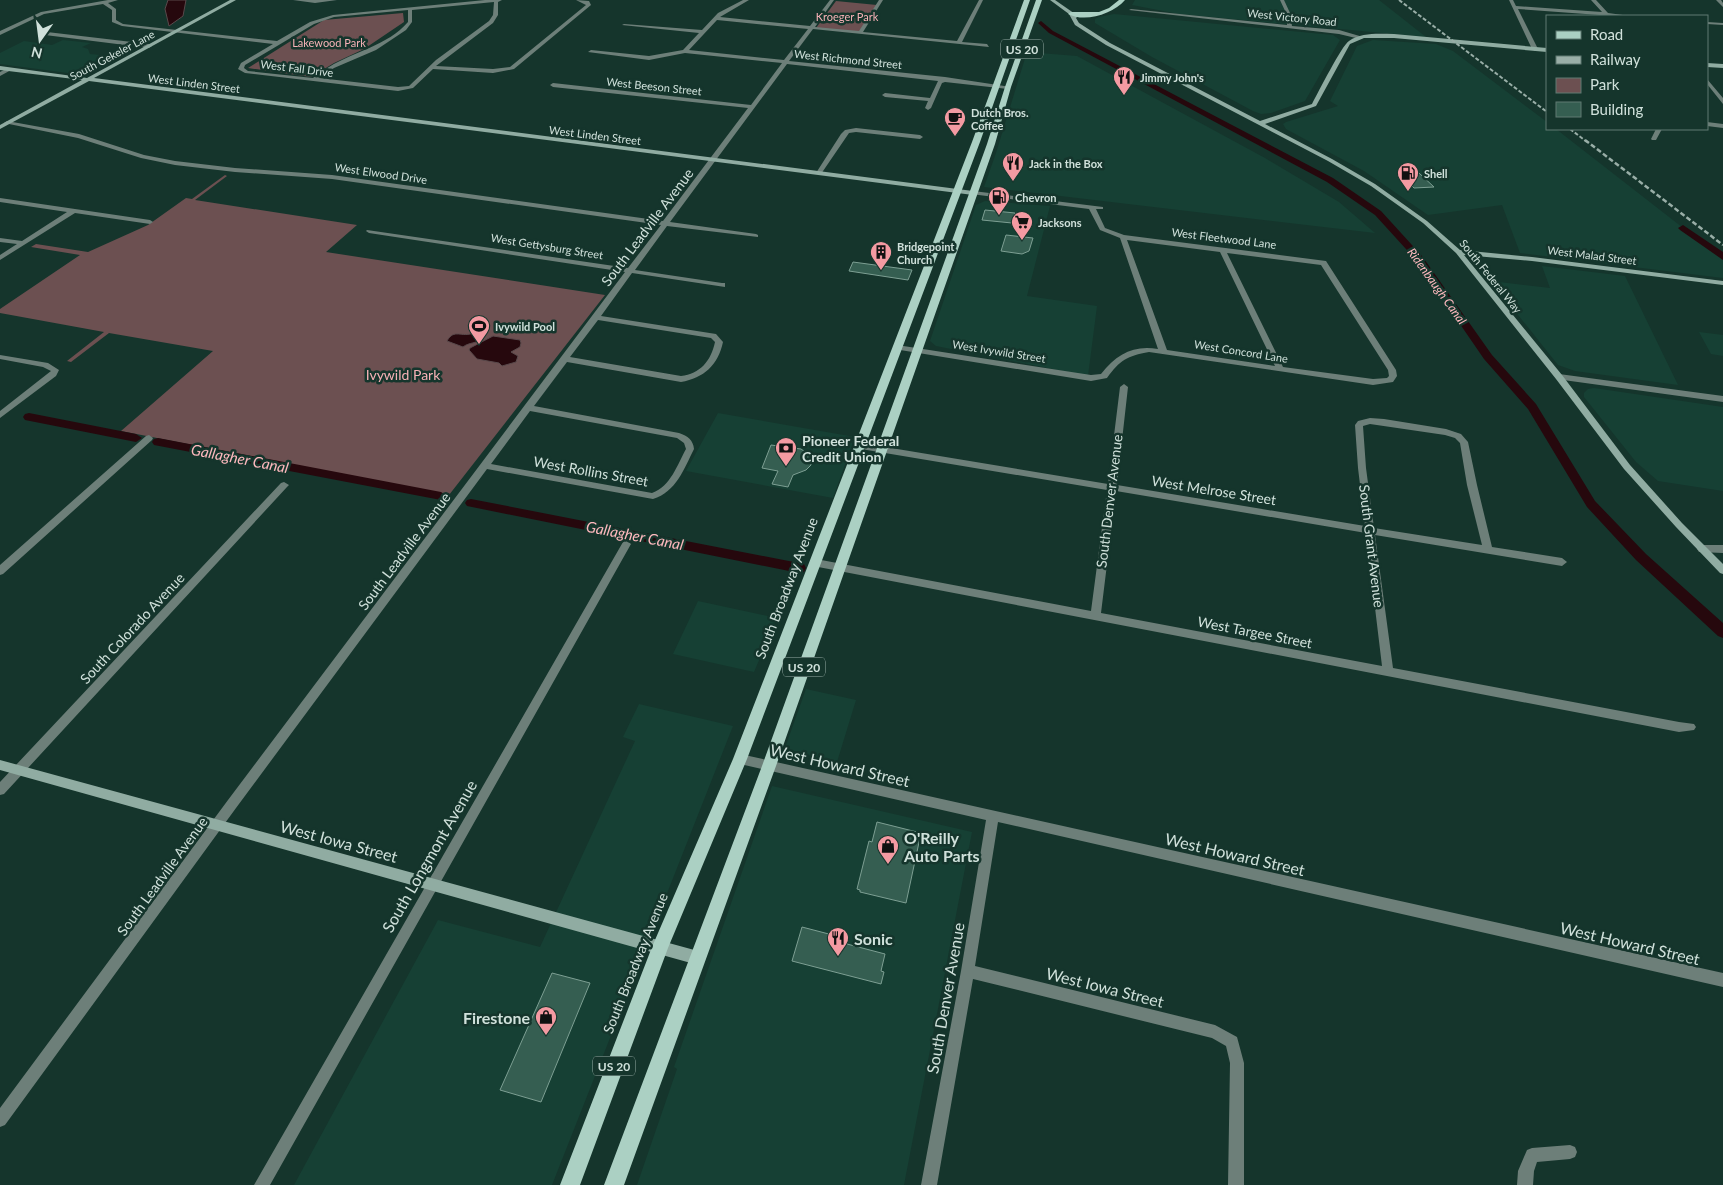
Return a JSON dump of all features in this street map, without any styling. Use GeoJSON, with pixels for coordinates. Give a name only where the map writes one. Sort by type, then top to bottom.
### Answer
{"type":"FeatureCollection","features":[{"type":"Feature","properties":{"kind":"main road","name":"South Broadway Avenue"},"geometry":{"type":"LineString","coordinates":[[570,1185],[660,947],[740,759],[816,563],[1027,0]]}},
{"type":"Feature","properties":{"kind":"main road"},"geometry":{"type":"LineString","coordinates":[[1071,14],[1104,8],[1113,0]]}},
{"type":"Feature","properties":{"kind":"main road"},"geometry":{"type":"LineString","coordinates":[[1071,14],[1094,14],[1108,11],[1122,0]]}},
{"type":"Feature","properties":{"kind":"main road","name":"US 20"},"geometry":{"type":"LineString","coordinates":[[614,1185],[769,766],[973,193],[1039,1]]}},
{"type":"Feature","properties":{"kind":"street"},"geometry":{"type":"LineString","coordinates":[[0,32],[43,13],[116,0]]}},
{"type":"Feature","properties":{"kind":"street","name":"South Gekeler Lane"},"geometry":{"type":"LineString","coordinates":[[0,127],[234,0]]}},
{"type":"Feature","properties":{"kind":"street"},"geometry":{"type":"LineString","coordinates":[[295,0],[315,2],[336,0]]}},
{"type":"Feature","properties":{"kind":"street","name":"West Fall Drive"},"geometry":{"type":"LineString","coordinates":[[278,43],[244,64],[241,69],[247,72],[313,80],[405,88],[416,83],[432,67],[491,22],[497,12],[496,0]]}},
{"type":"Feature","properties":{"kind":"street"},"geometry":{"type":"LineString","coordinates":[[278,43],[321,19],[333,16],[500,0]]}},
{"type":"Feature","properties":{"kind":"street"},"geometry":{"type":"LineString","coordinates":[[432,67],[493,71],[512,68],[589,5],[587,2],[578,0]]}},
{"type":"Feature","properties":{"kind":"street"},"geometry":{"type":"LineString","coordinates":[[685,51],[720,14],[747,0]]}},
{"type":"Feature","properties":{"kind":"street","name":"South Leadville Avenue"},"geometry":{"type":"LineString","coordinates":[[0,1120],[216,824],[714,161],[832,0]]}},
{"type":"Feature","properties":{"kind":"street"},"geometry":{"type":"LineString","coordinates":[[860,33],[882,0]]}},
{"type":"Feature","properties":{"kind":"street"},"geometry":{"type":"LineString","coordinates":[[959,43],[981,0]]}},
{"type":"Feature","properties":{"kind":"street","name":"South Federal Way"},"geometry":{"type":"LineString","coordinates":[[1052,0],[1071,14],[1122,44],[1120,50]]}},
{"type":"Feature","properties":{"kind":"street"},"geometry":{"type":"LineString","coordinates":[[1282,0],[1288,13],[1290,27]]}},
{"type":"Feature","properties":{"kind":"street"},"geometry":{"type":"LineString","coordinates":[[1511,0],[1535,49]]}},
{"type":"Feature","properties":{"kind":"street"},"geometry":{"type":"LineString","coordinates":[[1593,0],[1606,14]]}},
{"type":"Feature","properties":{"kind":"street"},"geometry":{"type":"LineString","coordinates":[[1718,0],[1723,6]]}},
{"type":"Feature","properties":{"kind":"street","name":"West Fall Drive"},"geometry":{"type":"LineString","coordinates":[[105,3],[114,9],[114,17],[117,23],[176,32],[278,43]]}},
{"type":"Feature","properties":{"kind":"street"},"geometry":{"type":"LineString","coordinates":[[1515,6],[1617,15]]}},
{"type":"Feature","properties":{"kind":"street"},"geometry":{"type":"LineString","coordinates":[[313,80],[332,67],[374,50],[410,22],[410,9]]}},
{"type":"Feature","properties":{"kind":"street","name":"West Victory Road"},"geometry":{"type":"LineString","coordinates":[[1131,10],[1339,32],[1360,37],[1394,36],[1546,50]]}},
{"type":"Feature","properties":{"kind":"street","name":"South Federal Way"},"geometry":{"type":"LineString","coordinates":[[1071,14],[1078,24],[1108,44],[1330,160],[1373,185],[1425,222],[1458,252],[1559,377],[1627,467],[1723,570]]}},
{"type":"Feature","properties":{"kind":"street"},"geometry":{"type":"LineString","coordinates":[[716,18],[987,46]]}},
{"type":"Feature","properties":{"kind":"street"},"geometry":{"type":"LineString","coordinates":[[1708,23],[1723,24]]}},
{"type":"Feature","properties":{"kind":"street"},"geometry":{"type":"LineString","coordinates":[[624,25],[702,32]]}},
{"type":"Feature","properties":{"kind":"street"},"geometry":{"type":"LineString","coordinates":[[47,34],[150,46]]}},
{"type":"Feature","properties":{"kind":"street","name":"West Victory Road"},"geometry":{"type":"LineString","coordinates":[[1261,123],[1314,105],[1348,43],[1360,37]]}},
{"type":"Feature","properties":{"kind":"street"},"geometry":{"type":"LineString","coordinates":[[604,53],[611,47]]}},
{"type":"Feature","properties":{"kind":"street","name":"West Richmond Street"},"geometry":{"type":"LineString","coordinates":[[591,52],[649,58],[685,51],[1008,87]]}},
{"type":"Feature","properties":{"kind":"street"},"geometry":{"type":"LineString","coordinates":[[1708,65],[1723,66]]}},
{"type":"Feature","properties":{"kind":"street","name":"West Linden Street"},"geometry":{"type":"LineString","coordinates":[[0,68],[714,161],[1101,208]]}},
{"type":"Feature","properties":{"kind":"street"},"geometry":{"type":"LineString","coordinates":[[0,74],[10,69]]}},
{"type":"Feature","properties":{"kind":"street"},"geometry":{"type":"LineString","coordinates":[[928,108],[940,82],[945,79]]}},
{"type":"Feature","properties":{"kind":"street"},"geometry":{"type":"LineString","coordinates":[[1708,82],[1723,102]]}},
{"type":"Feature","properties":{"kind":"street","name":"West Beeson Street"},"geometry":{"type":"LineString","coordinates":[[553,85],[753,107]]}},
{"type":"Feature","properties":{"kind":"street"},"geometry":{"type":"LineString","coordinates":[[885,95],[932,100]]}},
{"type":"Feature","properties":{"kind":"street","name":"West Elwood Drive"},"geometry":{"type":"LineString","coordinates":[[7,123],[79,136],[143,156],[175,163],[235,170],[332,177],[756,236]]}},
{"type":"Feature","properties":{"kind":"street"},"geometry":{"type":"LineString","coordinates":[[1708,124],[1723,126]]}},
{"type":"Feature","properties":{"kind":"street"},"geometry":{"type":"LineString","coordinates":[[819,173],[843,134],[847,131],[856,130],[920,137]]}},
{"type":"Feature","properties":{"kind":"street"},"geometry":{"type":"LineString","coordinates":[[1654,139],[1658,130]]}},
{"type":"Feature","properties":{"kind":"street"},"geometry":{"type":"LineString","coordinates":[[0,200],[150,222]]}},
{"type":"Feature","properties":{"kind":"street","name":"West Fleetwood Lane"},"geometry":{"type":"LineString","coordinates":[[1092,206],[1102,229],[1123,236],[1323,263],[1392,370],[1393,376],[1390,380]]}},
{"type":"Feature","properties":{"kind":"street"},"geometry":{"type":"LineString","coordinates":[[0,258],[72,211]]}},
{"type":"Feature","properties":{"kind":"street","name":"West Gettysburg Street"},"geometry":{"type":"LineString","coordinates":[[369,231],[722,285]]}},
{"type":"Feature","properties":{"kind":"street"},"geometry":{"type":"LineString","coordinates":[[1123,236],[1164,351]]}},
{"type":"Feature","properties":{"kind":"street"},"geometry":{"type":"LineString","coordinates":[[0,240],[22,243]]}},
{"type":"Feature","properties":{"kind":"street"},"geometry":{"type":"LineString","coordinates":[[1222,249],[1280,368]]}},
{"type":"Feature","properties":{"kind":"street","name":"West Malad Street"},"geometry":{"type":"LineString","coordinates":[[1458,252],[1532,259],[1723,283]]}},
{"type":"Feature","properties":{"kind":"street"},"geometry":{"type":"LineString","coordinates":[[565,359],[682,379],[692,379],[704,372],[718,348],[719,342],[708,334],[596,317]]}},
{"type":"Feature","properties":{"kind":"street","name":"West Ivywild Street"},"geometry":{"type":"LineString","coordinates":[[897,347],[1097,378]]}},
{"type":"Feature","properties":{"kind":"street","name":"West Concord Lane"},"geometry":{"type":"LineString","coordinates":[[1097,378],[1104,376],[1116,359],[1127,353],[1149,350],[1373,382],[1390,380]]}},
{"type":"Feature","properties":{"kind":"street"},"geometry":{"type":"LineString","coordinates":[[0,357],[45,366],[54,370],[53,374],[0,415]]}},
{"type":"Feature","properties":{"kind":"street"},"geometry":{"type":"LineString","coordinates":[[1559,377],[1723,399]]}},
{"type":"Feature","properties":{"kind":"street","name":"South Denver Avenue"},"geometry":{"type":"LineString","coordinates":[[1096,616],[1124,387]]}},
{"type":"Feature","properties":{"kind":"street","name":"West Rollins Street"},"geometry":{"type":"LineString","coordinates":[[485,466],[653,496],[665,491],[690,449],[690,444],[679,436],[528,408]]}},
{"type":"Feature","properties":{"kind":"street","name":"South Grant Avenue"},"geometry":{"type":"LineString","coordinates":[[1388,671],[1358,429],[1361,423],[1384,422],[1446,432],[1458,436],[1464,442],[1472,485],[1488,550]]}},
{"type":"Feature","properties":{"kind":"street"},"geometry":{"type":"LineString","coordinates":[[0,571],[149,438]]}},
{"type":"Feature","properties":{"kind":"street","name":"West Melrose Street"},"geometry":{"type":"LineString","coordinates":[[861,446],[1562,562]]}},
{"type":"Feature","properties":{"kind":"street","name":"South Colorado Avenue"},"geometry":{"type":"LineString","coordinates":[[0,790],[284,485]]}},
{"type":"Feature","properties":{"kind":"street","name":"South Longmont Avenue"},"geometry":{"type":"LineString","coordinates":[[262,1185],[431,884],[626,544]]}},
{"type":"Feature","properties":{"kind":"street"},"geometry":{"type":"LineString","coordinates":[[1702,549],[1723,548]]}},
{"type":"Feature","properties":{"kind":"street","name":"West Targee Street"},"geometry":{"type":"LineString","coordinates":[[816,563],[1679,727],[1690,727]]}},
{"type":"Feature","properties":{"kind":"street","name":"West Howard Street"},"geometry":{"type":"LineString","coordinates":[[740,759],[1723,980]]}},
{"type":"Feature","properties":{"kind":"street","name":"West Iowa Street"},"geometry":{"type":"LineString","coordinates":[[0,765],[698,958]]}},
{"type":"Feature","properties":{"kind":"street","name":"South Denver Avenue"},"geometry":{"type":"LineString","coordinates":[[930,1185],[993,816]]}},
{"type":"Feature","properties":{"kind":"street","name":"West Iowa Street"},"geometry":{"type":"LineString","coordinates":[[968,971],[1215,1032],[1232,1042],[1237,1063],[1236,1185]]}},
{"type":"Feature","properties":{"kind":"street"},"geometry":{"type":"LineString","coordinates":[[1525,1185],[1526,1171],[1532,1155],[1570,1152]]}},
{"type":"Feature","properties":{"kind":"shaded area"},"geometry":{"type":"Polygon","coordinates":[[[168,0],[186,0],[183,16],[169,26],[165,9],[168,0]]]}},
{"type":"Feature","properties":{"kind":"shaded area"},"geometry":{"type":"Polygon","coordinates":[[[1135,0],[1379,0],[1426,37],[1179,14],[1132,5],[1135,0]]]}},
{"type":"Feature","properties":{"kind":"shaded area"},"geometry":{"type":"Polygon","coordinates":[[[1114,14],[1333,35],[1340,40],[1305,101],[1271,113],[1261,114],[1152,57],[1095,23],[1095,19],[1099,17],[1114,14]]]}},
{"type":"Feature","properties":{"kind":"shaded area"},"geometry":{"type":"Polygon","coordinates":[[[63,40],[91,43],[82,47],[88,49],[90,54],[121,57],[90,74],[83,75],[0,64],[0,53],[24,41],[52,45],[63,40]]]}},
{"type":"Feature","properties":{"kind":"shaded area"},"geometry":{"type":"Polygon","coordinates":[[[1373,40],[1436,44],[1453,51],[1546,121],[1546,130],[1557,130],[1723,259],[1723,278],[1520,253],[1502,205],[1428,215],[1364,171],[1286,129],[1283,124],[1286,122],[1338,106],[1330,101],[1357,46],[1373,40]]]}},
{"type":"Feature","properties":{"kind":"shaded area"},"geometry":{"type":"Polygon","coordinates":[[[1027,52],[1077,56],[1265,158],[1339,202],[1375,233],[984,187],[1027,52]]]}},
{"type":"Feature","properties":{"kind":"shaded area"},"geometry":{"type":"Polygon","coordinates":[[[985,201],[1050,206],[1027,296],[1097,306],[1088,376],[936,346],[930,341],[976,205],[985,201]]]}},
{"type":"Feature","properties":{"kind":"shaded area"},"geometry":{"type":"Polygon","coordinates":[[[1542,266],[1625,276],[1678,385],[1575,371],[1558,365],[1491,281],[1550,288],[1542,266]]]}},
{"type":"Feature","properties":{"kind":"shaded area"},"geometry":{"type":"Polygon","coordinates":[[[1699,332],[1723,335],[1723,356],[1711,354],[1699,332]]]}},
{"type":"Feature","properties":{"kind":"shaded area"},"geometry":{"type":"Polygon","coordinates":[[[455,334],[480,334],[482,338],[463,347],[447,341],[455,334]]]}},
{"type":"Feature","properties":{"kind":"shaded area"},"geometry":{"type":"Polygon","coordinates":[[[493,336],[520,340],[520,347],[511,352],[518,356],[516,362],[502,366],[499,363],[477,359],[469,350],[493,336]]]}},
{"type":"Feature","properties":{"kind":"shaded area"},"geometry":{"type":"Polygon","coordinates":[[[1594,388],[1723,407],[1723,491],[1658,481],[1636,462],[1584,397],[1584,393],[1588,389],[1594,388]]]}},
{"type":"Feature","properties":{"kind":"shaded area"},"geometry":{"type":"Polygon","coordinates":[[[718,413],[855,437],[833,498],[686,471],[718,413]]]}},
{"type":"Feature","properties":{"kind":"shaded area"},"geometry":{"type":"Polygon","coordinates":[[[698,601],[777,618],[754,672],[673,654],[698,601]]]}},
{"type":"Feature","properties":{"kind":"shaded area"},"geometry":{"type":"Polygon","coordinates":[[[806,689],[856,700],[837,762],[791,751],[786,745],[806,689]]]}},
{"type":"Feature","properties":{"kind":"shaded area"},"geometry":{"type":"Polygon","coordinates":[[[639,704],[733,726],[552,1185],[294,1185],[438,920],[540,947],[635,741],[623,737],[639,704]]]}},
{"type":"Feature","properties":{"kind":"shaded area"},"geometry":{"type":"Polygon","coordinates":[[[772,786],[972,832],[904,1185],[637,1185],[677,1069],[674,1067],[772,786]]]}},
{"type":"Feature","properties":{"kind":"green space","name":"Kroeger Park"},"geometry":{"type":"Polygon","coordinates":[[[836,1],[877,5],[859,32],[816,28],[836,1]]]}},
{"type":"Feature","properties":{"kind":"green space","name":"Lakewood Park"},"geometry":{"type":"Polygon","coordinates":[[[403,13],[404,22],[364,49],[334,63],[311,77],[248,68],[324,20],[403,13]]]}},
{"type":"Feature","properties":{"kind":"green space","name":"Ivywild Park"},"geometry":{"type":"Polygon","coordinates":[[[225,175],[227,176],[195,200],[357,225],[326,252],[605,295],[449,495],[121,431],[213,351],[109,333],[71,362],[67,361],[104,332],[0,313],[0,309],[80,255],[31,247],[36,244],[88,252],[148,225],[186,198],[192,199],[225,175]]]}},
{"type":"Feature","properties":{"kind":"building"},"geometry":{"type":"Polygon","coordinates":[[[1419,173],[1434,187],[1414,188],[1400,174],[1419,173]]]}},
{"type":"Feature","properties":{"kind":"building","name":"Chevron"},"geometry":{"type":"Polygon","coordinates":[[[985,210],[1015,213],[1012,223],[982,220],[985,210]]]}},
{"type":"Feature","properties":{"kind":"building","name":"Jacksons"},"geometry":{"type":"Polygon","coordinates":[[[1006,235],[1033,238],[1029,251],[1022,254],[1001,251],[1006,235]]]}},
{"type":"Feature","properties":{"kind":"building","name":"Bridgepoint Church"},"geometry":{"type":"Polygon","coordinates":[[[853,262],[912,270],[908,280],[849,271],[853,262]]]}},
{"type":"Feature","properties":{"kind":"building","name":"Pioneer Federal Credit Union"},"geometry":{"type":"Polygon","coordinates":[[[771,445],[801,449],[811,456],[811,465],[806,470],[793,475],[788,487],[772,484],[778,471],[762,468],[771,445]]]}},
{"type":"Feature","properties":{"kind":"building","name":"O'Reilly Auto Parts"},"geometry":{"type":"Polygon","coordinates":[[[877,822],[921,833],[906,903],[860,892],[857,889],[869,841],[872,842],[877,822]]]}},
{"type":"Feature","properties":{"kind":"building","name":"Sonic"},"geometry":{"type":"Polygon","coordinates":[[[802,927],[848,939],[847,944],[885,954],[881,971],[884,972],[881,984],[792,961],[802,927]]]}},
{"type":"Feature","properties":{"kind":"building","name":"Firestone"},"geometry":{"type":"Polygon","coordinates":[[[552,973],[590,983],[541,1102],[500,1090],[552,973]]]}},
{"type":"Feature","properties":{"kind":"waterway","name":"Ridenbaugh Canal"},"geometry":{"type":"LineString","coordinates":[[1041,23],[1051,32],[1330,180],[1378,213],[1419,258],[1488,357],[1532,407],[1591,504],[1641,557],[1723,632]]}},
{"type":"Feature","properties":{"kind":"waterway"},"geometry":{"type":"LineString","coordinates":[[1683,228],[1723,257]]}},
{"type":"Feature","properties":{"kind":"waterway","name":"Gallagher Canal"},"geometry":{"type":"LineString","coordinates":[[29,417],[136,438]]}},
{"type":"Feature","properties":{"kind":"waterway","name":"Gallagher Canal"},"geometry":{"type":"LineString","coordinates":[[158,442],[441,496]]}},
{"type":"Feature","properties":{"kind":"waterway","name":"Gallagher Canal"},"geometry":{"type":"LineString","coordinates":[[471,503],[799,568]]}},
{"type":"Feature","properties":{"kind":"railway"},"geometry":{"type":"LineString","coordinates":[[1399,0],[1546,111]]}},
{"type":"Feature","properties":{"kind":"railway"},"geometry":{"type":"LineString","coordinates":[[1571,130],[1587,142]]}},
{"type":"Feature","properties":{"kind":"railway"},"geometry":{"type":"LineString","coordinates":[[1585,140],[1723,245]]}},
{"type":"Feature","properties":{"kind":"place","name":"Jimmy John's"},"geometry":{"type":"Point","coordinates":[1124,96]}},
{"type":"Feature","properties":{"kind":"place","name":"Dutch Bros. Coffee"},"geometry":{"type":"Point","coordinates":[955,137]}},
{"type":"Feature","properties":{"kind":"place","name":"Jack in the Box"},"geometry":{"type":"Point","coordinates":[1013,182]}},
{"type":"Feature","properties":{"kind":"place","name":"Shell"},"geometry":{"type":"Point","coordinates":[1408,192]}},
{"type":"Feature","properties":{"kind":"place","name":"Chevron"},"geometry":{"type":"Point","coordinates":[999,216]}},
{"type":"Feature","properties":{"kind":"place","name":"Jacksons"},"geometry":{"type":"Point","coordinates":[1022,241]}},
{"type":"Feature","properties":{"kind":"place","name":"Bridgepoint Church"},"geometry":{"type":"Point","coordinates":[881,271]}},
{"type":"Feature","properties":{"kind":"place","name":"Ivywild Pool"},"geometry":{"type":"Point","coordinates":[479,345]}},
{"type":"Feature","properties":{"kind":"place","name":"Pioneer Federal Credit Union"},"geometry":{"type":"Point","coordinates":[786,467]}},
{"type":"Feature","properties":{"kind":"place","name":"O'Reilly Auto Parts"},"geometry":{"type":"Point","coordinates":[888,865]}},
{"type":"Feature","properties":{"kind":"place","name":"Sonic"},"geometry":{"type":"Point","coordinates":[838,957]}},
{"type":"Feature","properties":{"kind":"place","name":"Firestone"},"geometry":{"type":"Point","coordinates":[546,1036]}}]}
